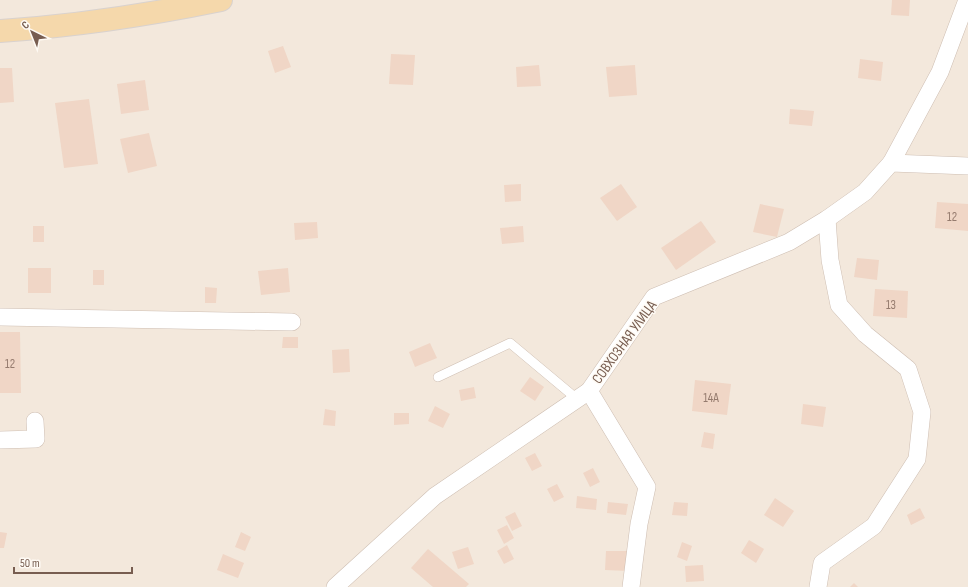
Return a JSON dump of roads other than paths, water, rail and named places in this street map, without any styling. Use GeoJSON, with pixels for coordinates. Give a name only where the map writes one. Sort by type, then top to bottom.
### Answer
{"type":"FeatureCollection","features":[{"type":"Feature","properties":{"kind":"main road"},"geometry":{"type":"LineString","coordinates":[[0,31],[84,24],[158,13],[222,0]]}},
{"type":"Feature","properties":{"kind":"street","name":"СОВХОЗНАЯ УЛИЦА"},"geometry":{"type":"LineString","coordinates":[[335,587],[435,496],[583,395],[654,297],[789,242],[827,219],[865,192],[891,163],[908,135],[940,72],[967,0]]}},
{"type":"Feature","properties":{"kind":"street"},"geometry":{"type":"LineString","coordinates":[[891,163],[968,166]]}},
{"type":"Feature","properties":{"kind":"street"},"geometry":{"type":"LineString","coordinates":[[818,587],[822,563],[874,526],[917,459],[922,412],[908,369],[865,334],[839,305],[830,260],[827,219]]}},
{"type":"Feature","properties":{"kind":"street"},"geometry":{"type":"LineString","coordinates":[[0,317],[292,322]]}},
{"type":"Feature","properties":{"kind":"street"},"geometry":{"type":"LineString","coordinates":[[583,395],[647,487],[639,524],[631,587]]}},
{"type":"Feature","properties":{"kind":"street"},"geometry":{"type":"LineString","coordinates":[[0,440],[36,439],[35,421]]}},
{"type":"Feature","properties":{"kind":"lane"},"geometry":{"type":"LineString","coordinates":[[438,377],[510,343],[583,395]]}}]}
